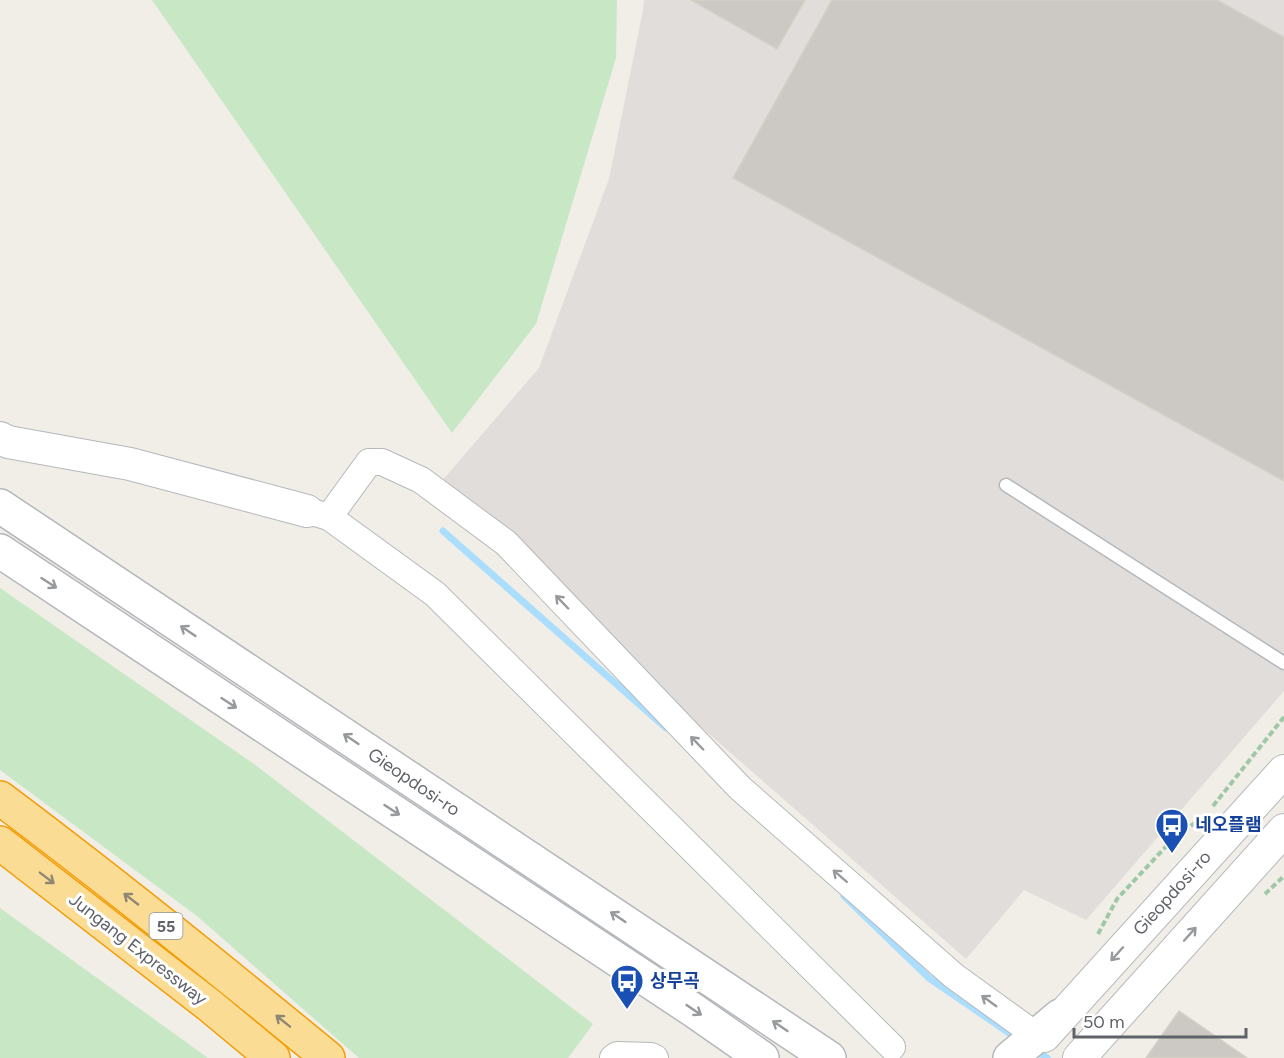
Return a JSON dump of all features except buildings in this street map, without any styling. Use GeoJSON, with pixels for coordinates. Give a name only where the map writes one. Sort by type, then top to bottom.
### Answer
{"type":"FeatureCollection","features":[{"type":"Feature","properties":{"kind":"highway","name":"Jungang Expressway"},"geometry":{"type":"LineString","coordinates":[[0,798],[176,934],[328,1058]]}},
{"type":"Feature","properties":{"kind":"highway","name":"Jungang Expressway"},"geometry":{"type":"LineString","coordinates":[[0,843],[191,991],[273,1058]]}},
{"type":"Feature","properties":{"kind":"main road","name":"Gieopdosi-ro"},"geometry":{"type":"LineString","coordinates":[[0,506],[829,1058]]}},
{"type":"Feature","properties":{"kind":"main road","name":"Gieopdosi-ro"},"geometry":{"type":"LineString","coordinates":[[0,551],[674,996],[762,1058]]}},
{"type":"Feature","properties":{"kind":"main road"},"geometry":{"type":"LineString","coordinates":[[1010,1058],[1041,1037]]}},
{"type":"Feature","properties":{"kind":"street"},"geometry":{"type":"LineString","coordinates":[[0,438],[8,442],[130,464],[318,514],[435,594],[892,1047]]}},
{"type":"Feature","properties":{"kind":"street"},"geometry":{"type":"LineString","coordinates":[[318,514],[369,462],[382,462],[421,480],[506,543],[741,788],[954,976],[1041,1037]]}},
{"type":"Feature","properties":{"kind":"street","name":"Gieopdosi-ro"},"geometry":{"type":"LineString","coordinates":[[1041,1037],[1284,771]]}},
{"type":"Feature","properties":{"kind":"street"},"geometry":{"type":"LineString","coordinates":[[1086,1052],[1284,830]]}},
{"type":"Feature","properties":{"kind":"street"},"geometry":{"type":"LineString","coordinates":[[613,1058],[617,1055],[655,1058]]}},
{"type":"Feature","properties":{"kind":"lane"},"geometry":{"type":"LineString","coordinates":[[1006,485],[1284,663]]}},
{"type":"Feature","properties":{"kind":"path"},"geometry":{"type":"LineString","coordinates":[[1095,940],[1117,898],[1173,838],[1207,814],[1284,717]]}},
{"type":"Feature","properties":{"kind":"shaded area"},"geometry":{"type":"Polygon","coordinates":[[[644,0],[1284,0],[1284,691],[1086,920],[1024,890],[966,959],[628,663],[435,489],[539,368],[609,179],[644,0]]]}},
{"type":"Feature","properties":{"kind":"green space"},"geometry":{"type":"Polygon","coordinates":[[[152,0],[617,0],[616,58],[536,324],[452,433],[152,0]]]}},
{"type":"Feature","properties":{"kind":"green space"},"geometry":{"type":"Polygon","coordinates":[[[0,588],[254,764],[593,1024],[568,1058],[359,1058],[197,916],[0,770],[0,588]]]}},
{"type":"Feature","properties":{"kind":"green space"},"geometry":{"type":"Polygon","coordinates":[[[0,908],[208,1058],[0,1058],[0,908]]]}},
{"type":"Feature","properties":{"kind":"waterway"},"geometry":{"type":"LineString","coordinates":[[443,531],[666,728]]}},
{"type":"Feature","properties":{"kind":"waterway"},"geometry":{"type":"LineString","coordinates":[[844,896],[929,978],[1018,1039]]}},
{"type":"Feature","properties":{"kind":"waterway"},"geometry":{"type":"LineString","coordinates":[[1035,1050],[1047,1058]]}},
{"type":"Feature","properties":{"kind":"place","name":"네오플램"},"geometry":{"type":"Point","coordinates":[1172,854]}},
{"type":"Feature","properties":{"kind":"place","name":"상무곡"},"geometry":{"type":"Point","coordinates":[627,1010]}}]}
